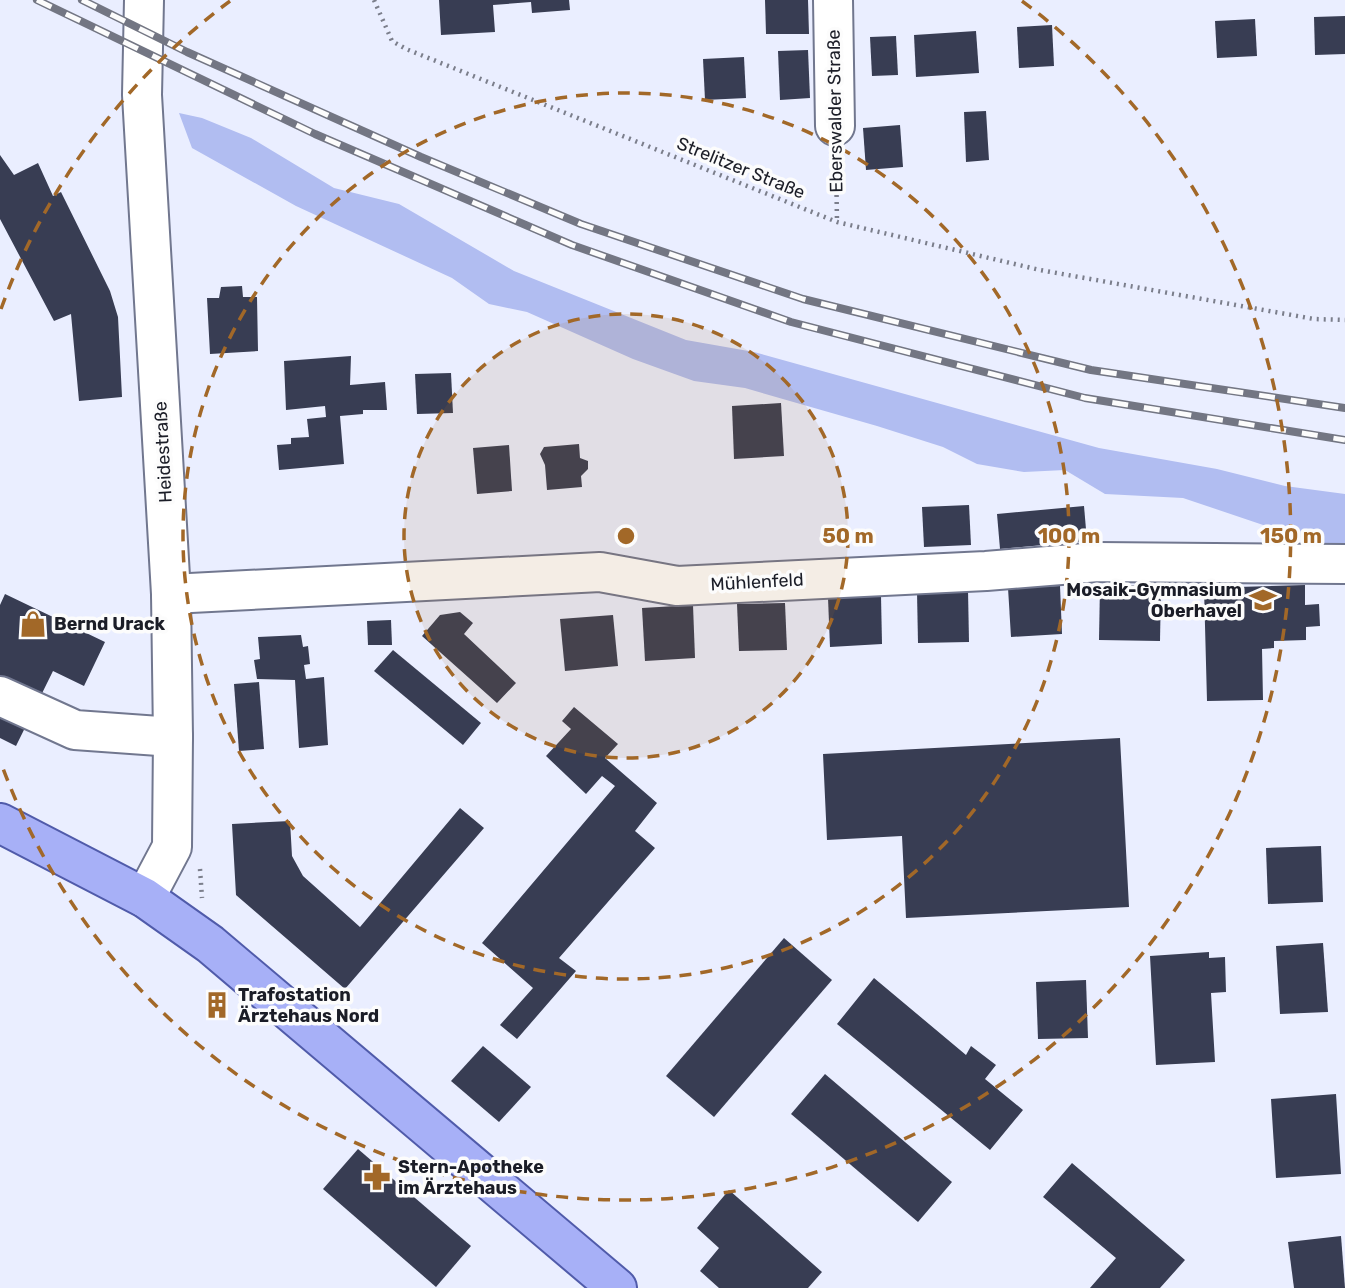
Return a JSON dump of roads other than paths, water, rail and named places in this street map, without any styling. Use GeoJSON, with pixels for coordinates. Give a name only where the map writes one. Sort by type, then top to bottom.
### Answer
{"type":"FeatureCollection","features":[{"type":"Feature","properties":{"kind":"main road"},"geometry":{"type":"LineString","coordinates":[[0,823],[145,898],[210,944],[617,1288]]}},
{"type":"Feature","properties":{"kind":"street","name":"Heidestraße"},"geometry":{"type":"LineString","coordinates":[[144,0],[142,95],[171,594],[173,737],[172,848],[145,898]]}},
{"type":"Feature","properties":{"kind":"street","name":"Eberswalder Straße"},"geometry":{"type":"LineString","coordinates":[[835,126],[842,0]]}},
{"type":"Feature","properties":{"kind":"street","name":"Mühlenfeld"},"geometry":{"type":"LineString","coordinates":[[171,594],[600,572],[677,586],[986,571],[1098,562],[1345,564]]}},
{"type":"Feature","properties":{"kind":"street"},"geometry":{"type":"LineString","coordinates":[[0,696],[75,730],[173,737]]}},
{"type":"Feature","properties":{"kind":"railway"},"geometry":{"type":"LineString","coordinates":[[37,0],[315,134],[572,245],[791,322],[1085,398],[1345,440]]}},
{"type":"Feature","properties":{"kind":"railway"},"geometry":{"type":"LineString","coordinates":[[82,0],[187,52],[421,157],[581,224],[803,299],[1091,370],[1345,408]]}},
{"type":"Feature","properties":{"kind":"place","name":"Mosaik-Gymnasium Oberhavel"},"geometry":{"type":"Point","coordinates":[1263,600]}},
{"type":"Feature","properties":{"kind":"place","name":"Bernd Urack"},"geometry":{"type":"Point","coordinates":[33,624]}},
{"type":"Feature","properties":{"kind":"place","name":"Trafostation Ärztehaus Nord"},"geometry":{"type":"Point","coordinates":[217,1005]}},
{"type":"Feature","properties":{"kind":"place","name":"Stern-Apotheke im Ärztehaus"},"geometry":{"type":"Point","coordinates":[377,1177]}}]}
